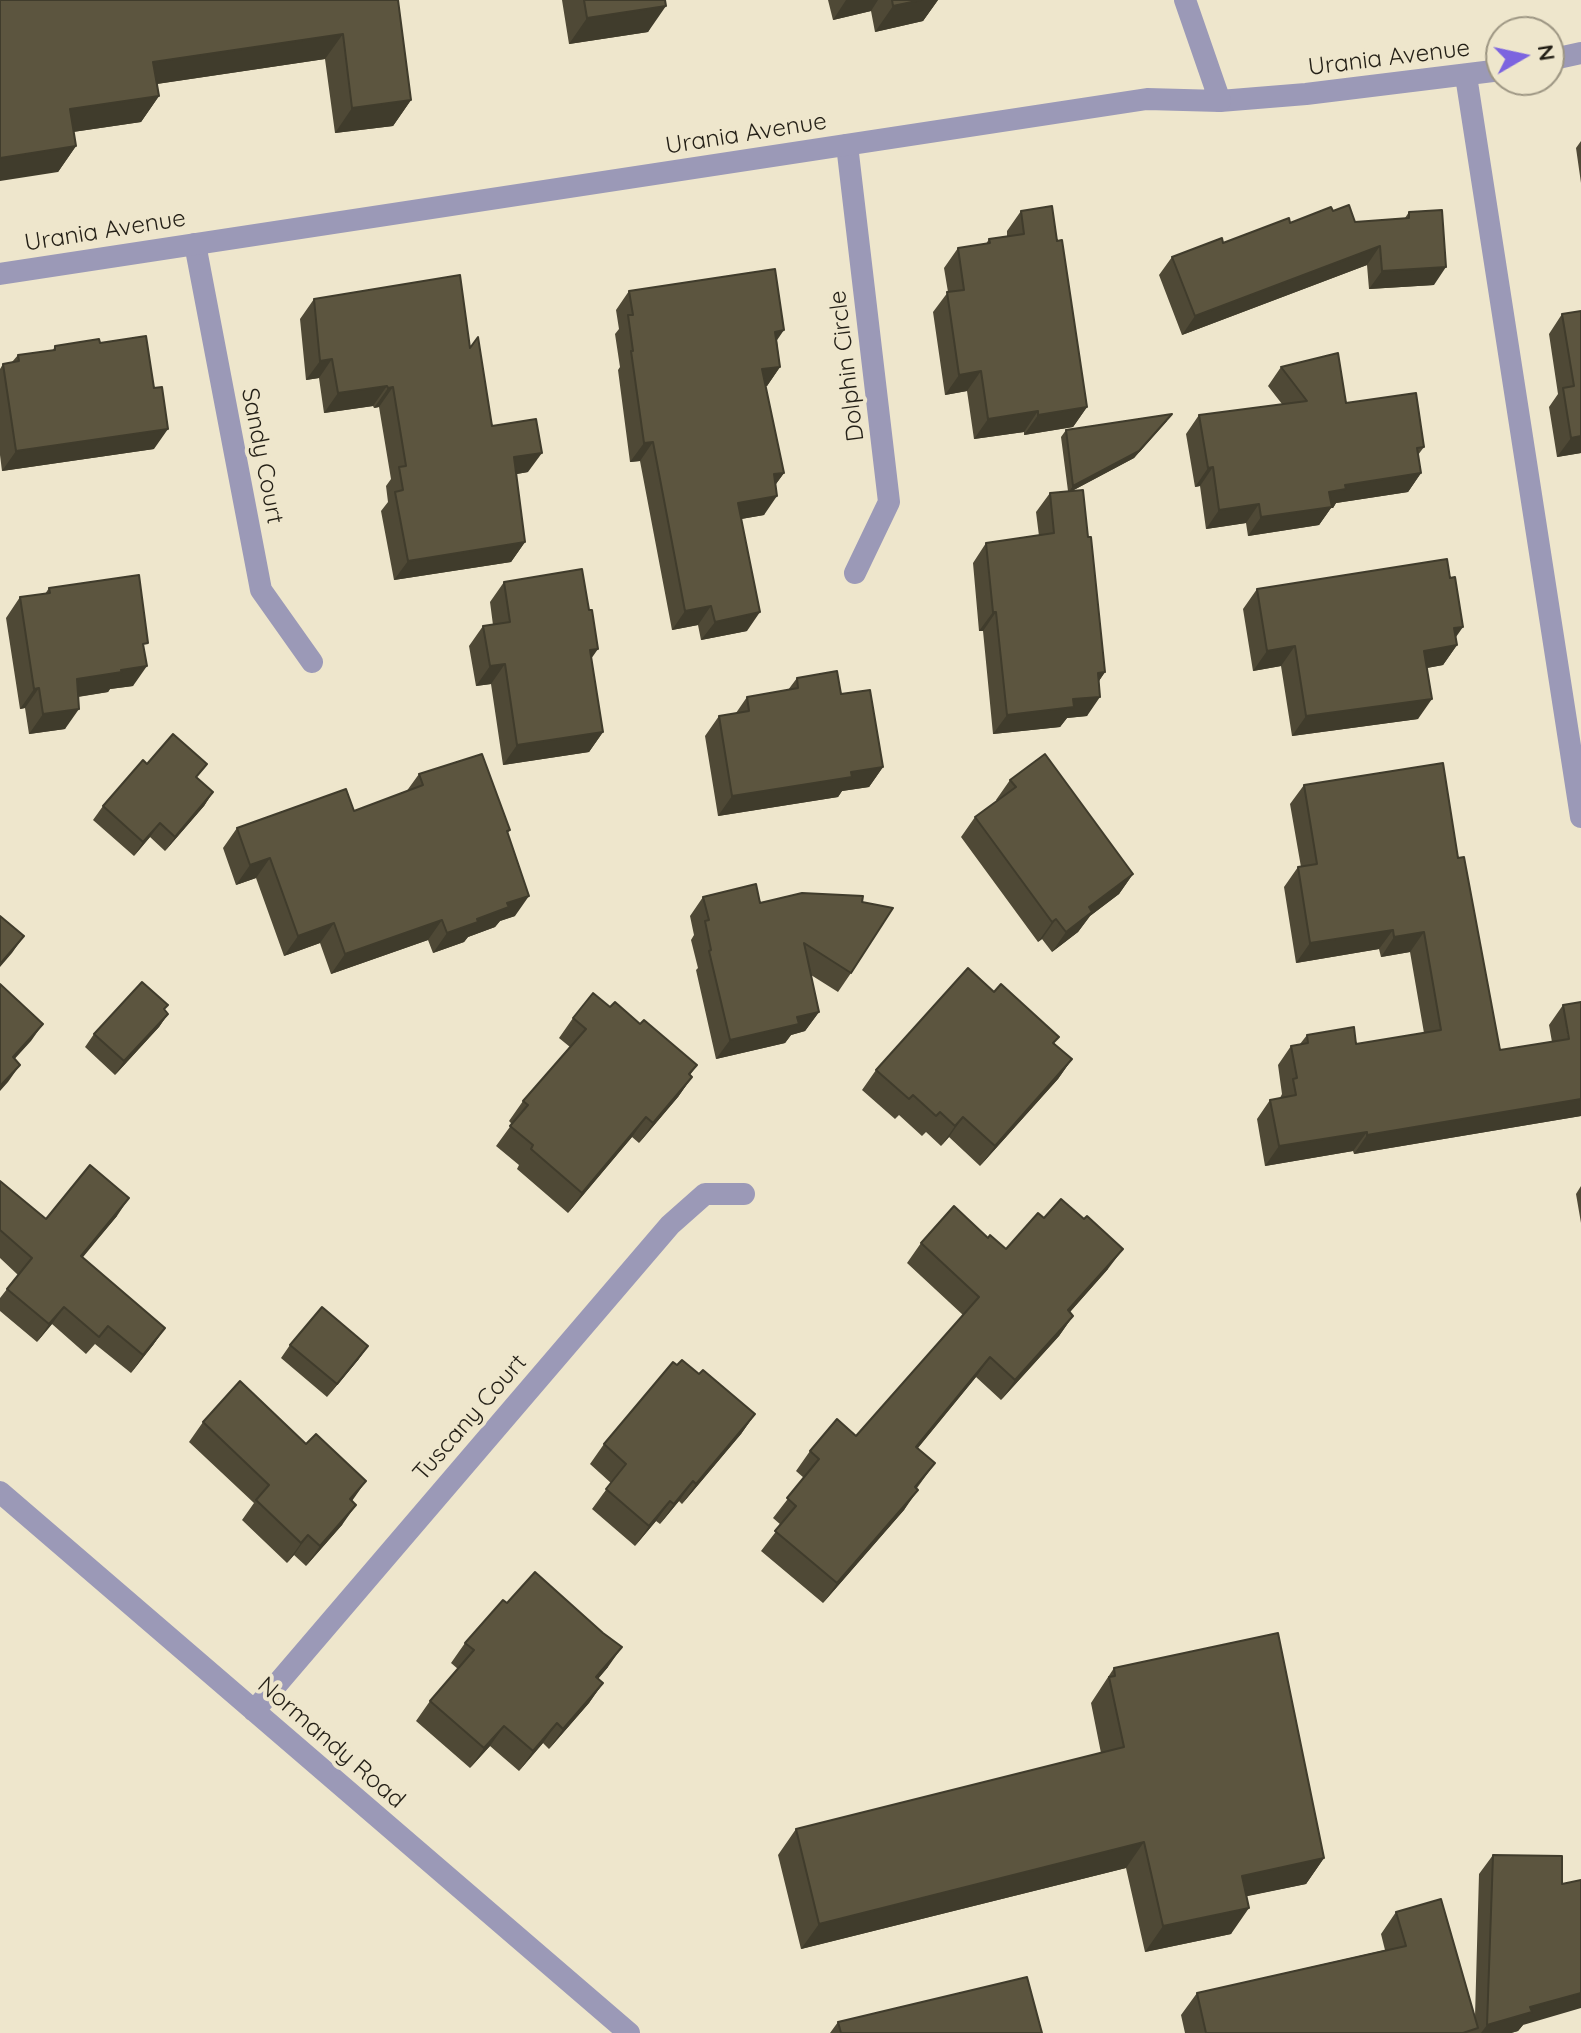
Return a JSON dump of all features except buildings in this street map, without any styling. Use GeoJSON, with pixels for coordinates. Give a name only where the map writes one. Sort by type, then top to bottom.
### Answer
{"type":"FeatureCollection","features":[{"type":"Feature","properties":{"kind":"street"},"geometry":{"type":"LineString","coordinates":[[1185,0],[1220,101]]}},
{"type":"Feature","properties":{"kind":"street","name":"Urania Avenue"},"geometry":{"type":"LineString","coordinates":[[0,274],[1147,99],[1220,101],[1485,73]]}},
{"type":"Feature","properties":{"kind":"street"},"geometry":{"type":"LineString","coordinates":[[1466,76],[1581,817]]}},
{"type":"Feature","properties":{"kind":"street","name":"Dolphin Circle"},"geometry":{"type":"LineString","coordinates":[[847,145],[889,502],[855,573]]}},
{"type":"Feature","properties":{"kind":"street","name":"Sandy Court"},"geometry":{"type":"LineString","coordinates":[[195,244],[261,590],[312,662]]}},
{"type":"Feature","properties":{"kind":"street","name":"Tuscany Court"},"geometry":{"type":"LineString","coordinates":[[254,1711],[670,1225],[705,1194],[744,1194]]}},
{"type":"Feature","properties":{"kind":"street","name":"Normandy Road"},"geometry":{"type":"LineString","coordinates":[[0,1492],[629,2033]]}}]}
